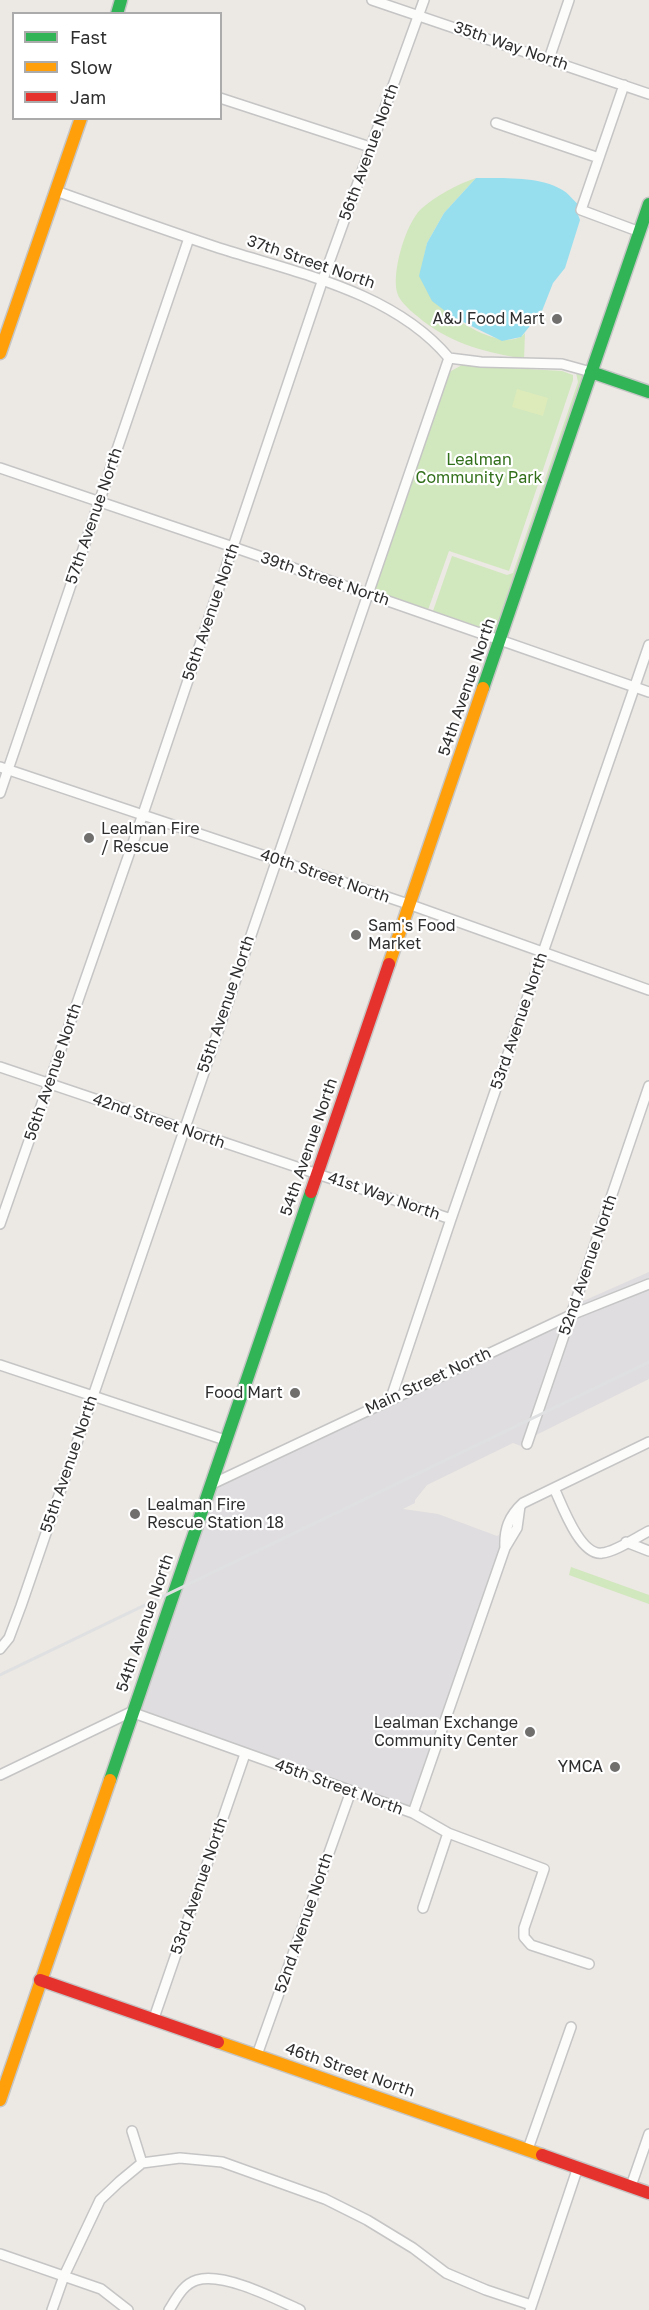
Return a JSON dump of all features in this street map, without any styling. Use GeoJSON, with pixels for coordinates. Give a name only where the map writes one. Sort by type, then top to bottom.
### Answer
{"type":"FeatureCollection","features":[{"type":"Feature","properties":{"kind":"main road"},"geometry":{"type":"LineString","coordinates":[[0,353],[80,120]]}},
{"type":"Feature","properties":{"kind":"main road","name":"54th Avenue North"},"geometry":{"type":"LineString","coordinates":[[0,2100],[131,1712],[411,905],[649,204]]}},
{"type":"Feature","properties":{"kind":"main road"},"geometry":{"type":"LineString","coordinates":[[591,372],[649,392]]}},
{"type":"Feature","properties":{"kind":"main road","name":"46th Street North"},"geometry":{"type":"LineString","coordinates":[[40,1980],[649,2193]]}},
{"type":"Feature","properties":{"kind":"street","name":"35th Way North"},"geometry":{"type":"LineString","coordinates":[[372,0],[649,94]]}},
{"type":"Feature","properties":{"kind":"street","name":"56th Avenue North"},"geometry":{"type":"LineString","coordinates":[[0,1224],[143,814],[322,282],[424,0]]}},
{"type":"Feature","properties":{"kind":"street"},"geometry":{"type":"LineString","coordinates":[[549,59],[569,0]]}},
{"type":"Feature","properties":{"kind":"street"},"geometry":{"type":"LineString","coordinates":[[624,85],[581,210],[640,232]]}},
{"type":"Feature","properties":{"kind":"street"},"geometry":{"type":"LineString","coordinates":[[222,99],[370,147]]}},
{"type":"Feature","properties":{"kind":"street"},"geometry":{"type":"LineString","coordinates":[[496,123],[599,158]]}},
{"type":"Feature","properties":{"kind":"street","name":"37th Street North"},"geometry":{"type":"LineString","coordinates":[[56,191],[189,238],[361,294],[389,308],[438,345],[448,358]]}},
{"type":"Feature","properties":{"kind":"street","name":"57th Avenue North"},"geometry":{"type":"LineString","coordinates":[[0,794],[4,768],[189,238]]}},
{"type":"Feature","properties":{"kind":"street"},"geometry":{"type":"LineString","coordinates":[[448,358],[503,363],[562,364],[591,372]]}},
{"type":"Feature","properties":{"kind":"street","name":"55th Avenue North"},"geometry":{"type":"LineString","coordinates":[[0,1648],[9,1638],[17,1617],[448,358]]}},
{"type":"Feature","properties":{"kind":"street","name":"39th Street North"},"geometry":{"type":"LineString","coordinates":[[0,468],[649,692]]}},
{"type":"Feature","properties":{"kind":"street","name":"53rd Avenue North"},"geometry":{"type":"LineString","coordinates":[[391,1398],[649,645]]}},
{"type":"Feature","properties":{"kind":"street","name":"40th Street North"},"geometry":{"type":"LineString","coordinates":[[4,768],[411,905],[649,990]]}},
{"type":"Feature","properties":{"kind":"street","name":"42nd Street North"},"geometry":{"type":"LineString","coordinates":[[0,1067],[318,1174]]}},
{"type":"Feature","properties":{"kind":"street","name":"52nd Avenue North"},"geometry":{"type":"LineString","coordinates":[[527,1444],[649,1086]]}},
{"type":"Feature","properties":{"kind":"street","name":"41st Way North"},"geometry":{"type":"LineString","coordinates":[[318,1174],[451,1219]]}},
{"type":"Feature","properties":{"kind":"street","name":"Main Street North"},"geometry":{"type":"LineString","coordinates":[[210,1485],[571,1315],[649,1284]]}},
{"type":"Feature","properties":{"kind":"street"},"geometry":{"type":"LineString","coordinates":[[0,1365],[225,1440]]}},
{"type":"Feature","properties":{"kind":"street"},"geometry":{"type":"LineString","coordinates":[[412,1814],[505,1548],[510,1517],[521,1504],[649,1442]]}},
{"type":"Feature","properties":{"kind":"street"},"geometry":{"type":"LineString","coordinates":[[554,1488],[581,1543],[599,1554],[649,1532]]}},
{"type":"Feature","properties":{"kind":"street"},"geometry":{"type":"LineString","coordinates":[[626,1542],[649,1551]]}},
{"type":"Feature","properties":{"kind":"street"},"geometry":{"type":"LineString","coordinates":[[0,1774],[131,1712]]}},
{"type":"Feature","properties":{"kind":"street","name":"45th Street North"},"geometry":{"type":"LineString","coordinates":[[131,1712],[412,1814],[448,1833],[544,1869],[524,1928],[524,1937],[531,1945],[589,1964]]}},
{"type":"Feature","properties":{"kind":"street","name":"53rd Avenue North"},"geometry":{"type":"LineString","coordinates":[[154,2018],[244,1754]]}},
{"type":"Feature","properties":{"kind":"street","name":"52nd Avenue North"},"geometry":{"type":"LineString","coordinates":[[257,2055],[351,1791]]}},
{"type":"Feature","properties":{"kind":"street"},"geometry":{"type":"LineString","coordinates":[[423,1908],[448,1833]]}},
{"type":"Feature","properties":{"kind":"street"},"geometry":{"type":"LineString","coordinates":[[528,2149],[571,2027]]}},
{"type":"Feature","properties":{"kind":"street"},"geometry":{"type":"LineString","coordinates":[[132,2131],[142,2163]]}},
{"type":"Feature","properties":{"kind":"street"},"geometry":{"type":"LineString","coordinates":[[631,2186],[649,2134]]}},
{"type":"Feature","properties":{"kind":"street"},"geometry":{"type":"LineString","coordinates":[[52,2310],[64,2276],[100,2200],[142,2163],[180,2158],[222,2162],[283,2182],[325,2199],[367,2220],[413,2248],[446,2273],[531,2307],[578,2167]]}},
{"type":"Feature","properties":{"kind":"street"},"geometry":{"type":"LineString","coordinates":[[0,2254],[101,2289],[128,2310]]}},
{"type":"Feature","properties":{"kind":"street"},"geometry":{"type":"LineString","coordinates":[[169,2310],[182,2290],[197,2280],[214,2279],[234,2284],[300,2310]]}},
{"type":"Feature","properties":{"kind":"shaded area"},"geometry":{"type":"Polygon","coordinates":[[[649,1272],[649,1279],[579,1306],[581,1302],[649,1272]]]}},
{"type":"Feature","properties":{"kind":"shaded area"},"geometry":{"type":"Polygon","coordinates":[[[649,1290],[649,1379],[536,1435],[575,1319],[649,1290]]]}},
{"type":"Feature","properties":{"kind":"shaded area"},"geometry":{"type":"Polygon","coordinates":[[[561,1325],[521,1446],[513,1443],[427,1485],[415,1503],[403,1509],[438,1514],[499,1535],[499,1550],[409,1807],[138,1710],[214,1489],[561,1325]]]}},
{"type":"Feature","properties":{"kind":"green space"},"geometry":{"type":"Polygon","coordinates":[[[476,178],[444,213],[427,243],[420,277],[444,307],[468,326],[499,339],[518,338],[525,333],[524,359],[484,350],[447,336],[412,312],[398,295],[396,275],[398,263],[405,237],[415,216],[440,195],[476,178]]]}},
{"type":"Feature","properties":{"kind":"green space","name":"Lealman Community Park"},"geometry":{"type":"Polygon","coordinates":[[[462,365],[562,371],[573,375],[573,380],[509,571],[449,551],[428,610],[372,591],[446,380],[451,371],[462,365]]]}},
{"type":"Feature","properties":{"kind":"green space"},"geometry":{"type":"Polygon","coordinates":[[[576,373],[584,375],[497,633],[433,611],[452,556],[507,575],[513,573],[578,382],[576,373]]]}},
{"type":"Feature","properties":{"kind":"green space"},"geometry":{"type":"Polygon","coordinates":[[[517,389],[548,398],[543,416],[512,407],[517,389]]]}},
{"type":"Feature","properties":{"kind":"green space"},"geometry":{"type":"Polygon","coordinates":[[[571,1567],[649,1595],[649,1604],[569,1575],[571,1567]]]}},
{"type":"Feature","properties":{"kind":"water"},"geometry":{"type":"Polygon","coordinates":[[[476,178],[534,180],[555,186],[578,204],[576,209],[580,220],[565,268],[553,283],[542,311],[521,337],[502,341],[453,317],[432,301],[419,276],[427,243],[444,213],[476,178]]]}},
{"type":"Feature","properties":{"kind":"railway"},"geometry":{"type":"LineString","coordinates":[[0,1675],[649,1362]]}},
{"type":"Feature","properties":{"kind":"traffic: fast"},"geometry":{"type":"LineString","coordinates":[[118,12],[121,0]]}},
{"type":"Feature","properties":{"kind":"traffic: fast"},"geometry":{"type":"LineString","coordinates":[[483,688],[649,204]]}},
{"type":"Feature","properties":{"kind":"traffic: fast"},"geometry":{"type":"LineString","coordinates":[[591,372],[649,392]]}},
{"type":"Feature","properties":{"kind":"traffic: fast"},"geometry":{"type":"LineString","coordinates":[[110,1780],[311,1192]]}},
{"type":"Feature","properties":{"kind":"traffic: slow"},"geometry":{"type":"LineString","coordinates":[[0,353],[80,120]]}},
{"type":"Feature","properties":{"kind":"traffic: slow"},"geometry":{"type":"LineString","coordinates":[[389,964],[483,688]]}},
{"type":"Feature","properties":{"kind":"traffic: slow"},"geometry":{"type":"LineString","coordinates":[[0,2100],[110,1780]]}},
{"type":"Feature","properties":{"kind":"traffic: slow"},"geometry":{"type":"LineString","coordinates":[[218,2042],[542,2155]]}},
{"type":"Feature","properties":{"kind":"traffic: jam"},"geometry":{"type":"LineString","coordinates":[[311,1192],[389,964]]}},
{"type":"Feature","properties":{"kind":"traffic: jam"},"geometry":{"type":"LineString","coordinates":[[40,1980],[218,2042]]}},
{"type":"Feature","properties":{"kind":"traffic: jam"},"geometry":{"type":"LineString","coordinates":[[542,2155],[649,2193]]}},
{"type":"Feature","properties":{"kind":"place","name":"A&J Food Mart"},"geometry":{"type":"Point","coordinates":[557,319]}},
{"type":"Feature","properties":{"kind":"place","name":"Lealman Fire / Rescue"},"geometry":{"type":"Point","coordinates":[89,838]}},
{"type":"Feature","properties":{"kind":"place","name":"Sam's Food Market"},"geometry":{"type":"Point","coordinates":[356,935]}},
{"type":"Feature","properties":{"kind":"place","name":"Food Mart"},"geometry":{"type":"Point","coordinates":[295,1393]}},
{"type":"Feature","properties":{"kind":"place","name":"Lealman Fire Rescue Station 18"},"geometry":{"type":"Point","coordinates":[135,1514]}},
{"type":"Feature","properties":{"kind":"place","name":"Lealman Exchange Community Center"},"geometry":{"type":"Point","coordinates":[530,1732]}},
{"type":"Feature","properties":{"kind":"place","name":"YMCA"},"geometry":{"type":"Point","coordinates":[615,1767]}}]}
